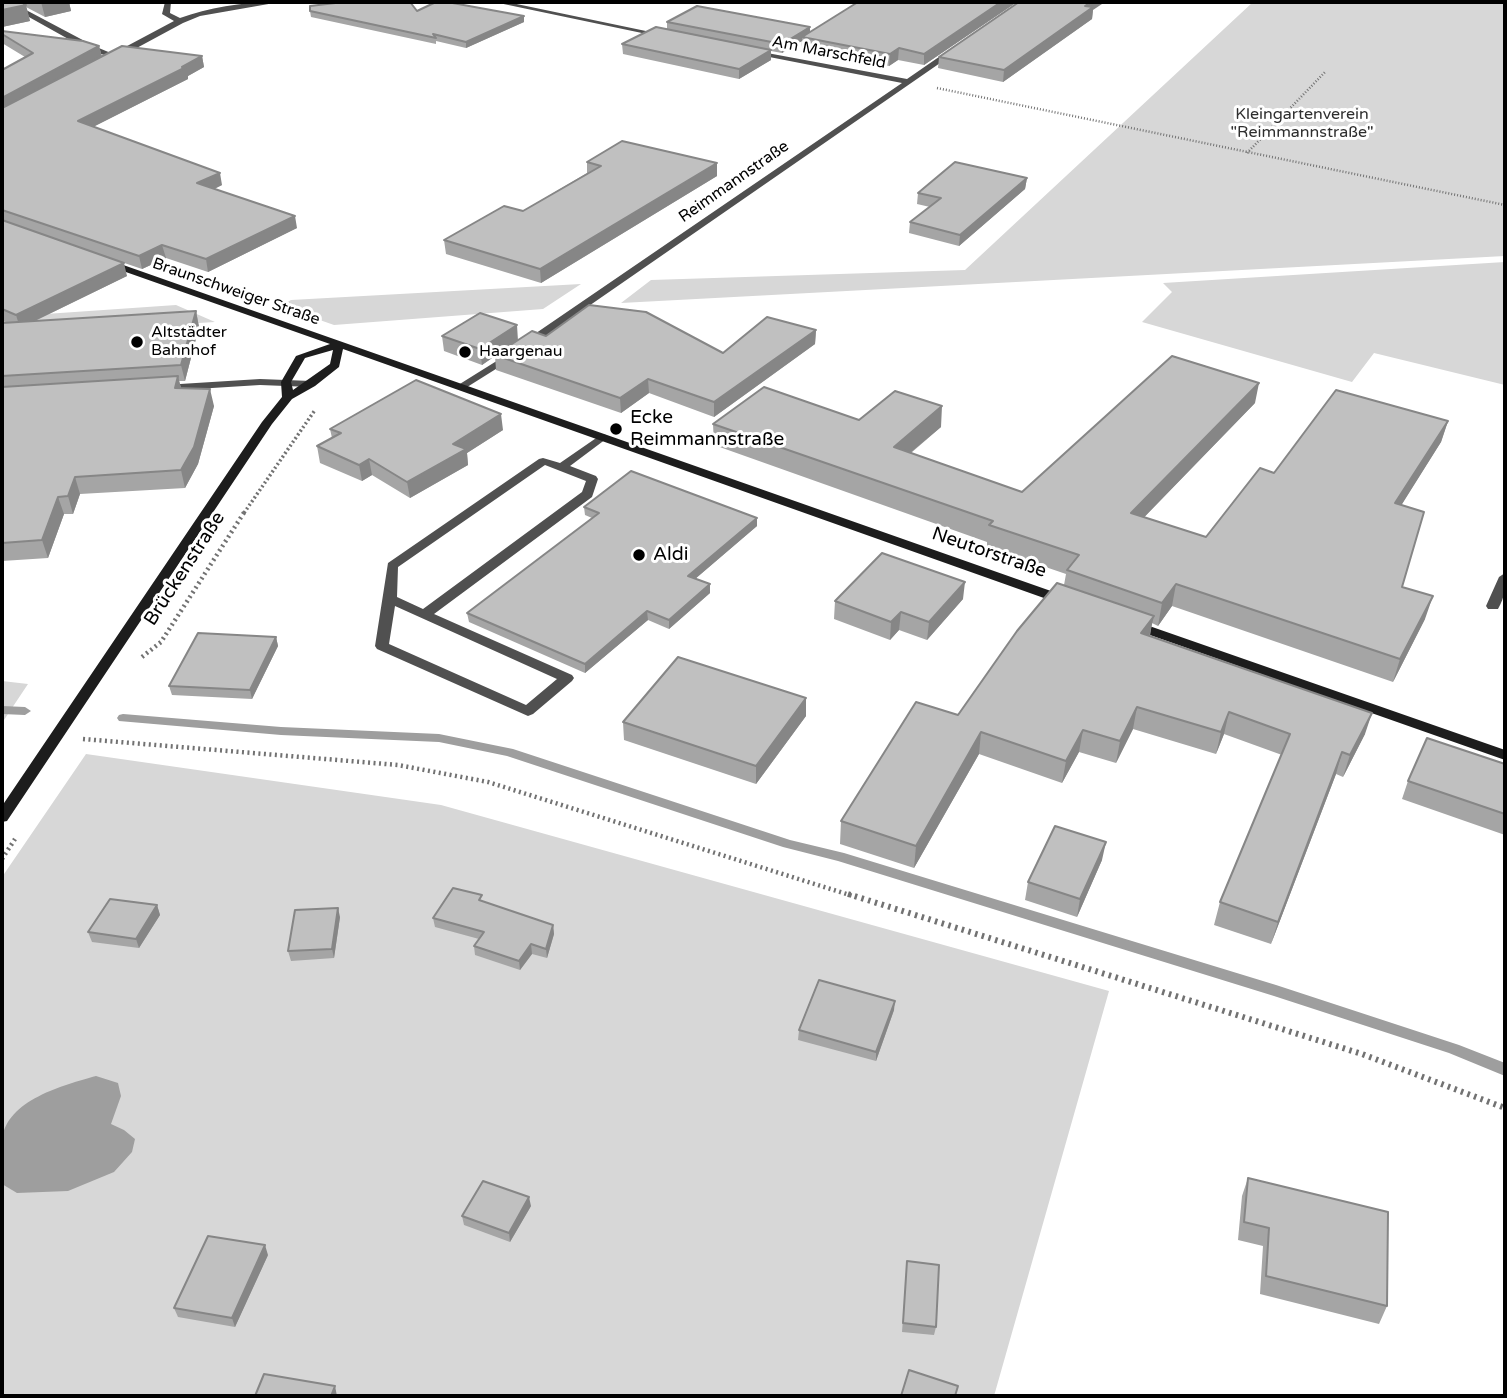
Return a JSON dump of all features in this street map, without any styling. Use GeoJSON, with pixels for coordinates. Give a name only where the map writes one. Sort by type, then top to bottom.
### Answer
{"type":"FeatureCollection","features":[{"type":"Feature","properties":{"kind":"main road","name":"Braunschweiger Straße"},"geometry":{"type":"LineString","coordinates":[[96,259],[460,387]]}},
{"type":"Feature","properties":{"kind":"main road"},"geometry":{"type":"LineString","coordinates":[[288,397],[286,382],[301,356],[339,345]]}},
{"type":"Feature","properties":{"kind":"main road","name":"Brückenstraße"},"geometry":{"type":"LineString","coordinates":[[2,817],[268,422],[288,397],[311,384],[335,365],[339,345]]}},
{"type":"Feature","properties":{"kind":"main road","name":"Neutorstraße"},"geometry":{"type":"LineString","coordinates":[[460,387],[1082,607]]}},
{"type":"Feature","properties":{"kind":"main road"},"geometry":{"type":"LineString","coordinates":[[1120,620],[1505,755]]}},
{"type":"Feature","properties":{"kind":"street"},"geometry":{"type":"LineString","coordinates":[[6,2],[91,48],[114,56]]}},
{"type":"Feature","properties":{"kind":"street"},"geometry":{"type":"LineString","coordinates":[[168,2],[166,14],[180,21]]}},
{"type":"Feature","properties":{"kind":"street"},"geometry":{"type":"LineString","coordinates":[[102,63],[180,21],[223,9],[276,2]]}},
{"type":"Feature","properties":{"kind":"street"},"geometry":{"type":"LineString","coordinates":[[498,2],[666,36]]}},
{"type":"Feature","properties":{"kind":"street","name":"Reimmannstraße"},"geometry":{"type":"LineString","coordinates":[[460,387],[579,309],[963,44]]}},
{"type":"Feature","properties":{"kind":"street","name":"Am Marschfeld"},"geometry":{"type":"LineString","coordinates":[[745,51],[908,82]]}},
{"type":"Feature","properties":{"kind":"street"},"geometry":{"type":"LineString","coordinates":[[154,388],[286,382],[311,384]]}},
{"type":"Feature","properties":{"kind":"street"},"geometry":{"type":"LineString","coordinates":[[562,467],[602,437]]}},
{"type":"Feature","properties":{"kind":"street"},"geometry":{"type":"LineString","coordinates":[[390,599],[568,678],[528,711],[382,646],[390,599],[391,566],[543,461],[592,480],[588,494],[425,614]]}},
{"type":"Feature","properties":{"kind":"street"},"geometry":{"type":"LineString","coordinates":[[1493,606],[1505,577]]}},
{"type":"Feature","properties":{"kind":"path"},"geometry":{"type":"LineString","coordinates":[[1247,153],[1326,71]]}},
{"type":"Feature","properties":{"kind":"path"},"geometry":{"type":"LineString","coordinates":[[908,82],[1505,205]]}},
{"type":"Feature","properties":{"kind":"path","name":"Brückenstraße"},"geometry":{"type":"LineString","coordinates":[[142,658],[161,642],[270,472],[318,405]]}},
{"type":"Feature","properties":{"kind":"path"},"geometry":{"type":"LineString","coordinates":[[78,748],[91,728]]}},
{"type":"Feature","properties":{"kind":"path"},"geometry":{"type":"LineString","coordinates":[[58,736],[398,765],[488,782],[1362,1054],[1505,1108]]}},
{"type":"Feature","properties":{"kind":"path"},"geometry":{"type":"LineString","coordinates":[[2,859],[16,838]]}},
{"type":"Feature","properties":{"kind":"green space","name":"Kleingartenverein \"Reimmannstraße\""},"geometry":{"type":"Polygon","coordinates":[[[1253,2],[1505,2],[1505,256],[621,303],[651,280],[965,270],[1253,2]]]}},
{"type":"Feature","properties":{"kind":"green space"},"geometry":{"type":"Polygon","coordinates":[[[1505,262],[1505,385],[1374,353],[1352,382],[1142,322],[1172,292],[1163,283],[1505,262]]]}},
{"type":"Feature","properties":{"kind":"green space"},"geometry":{"type":"Polygon","coordinates":[[[581,284],[543,309],[334,325],[280,306],[291,300],[581,284]]]}},
{"type":"Feature","properties":{"kind":"green space"},"geometry":{"type":"Polygon","coordinates":[[[176,305],[215,322],[2,335],[2,317],[176,305]]]}},
{"type":"Feature","properties":{"kind":"green space"},"geometry":{"type":"Polygon","coordinates":[[[2,681],[28,684],[2,723],[2,681]]]}},
{"type":"Feature","properties":{"kind":"green space"},"geometry":{"type":"Polygon","coordinates":[[[86,754],[441,805],[1109,991],[994,1396],[2,1396],[2,877],[86,754]]]}},
{"type":"Feature","properties":{"kind":"shaded area"},"geometry":{"type":"Polygon","coordinates":[[[96,1076],[118,1083],[121,1096],[111,1124],[135,1139],[132,1152],[114,1172],[68,1191],[17,1193],[2,1184],[2,1140],[6,1126],[14,1114],[38,1096],[96,1076]]]}},
{"type":"Feature","properties":{"kind":"building"},"geometry":{"type":"Polygon","coordinates":[[[2,2],[21,2],[26,5],[2,10],[2,2]]]}},
{"type":"Feature","properties":{"kind":"building"},"geometry":{"type":"Polygon","coordinates":[[[344,2],[410,2],[417,11],[436,2],[447,2],[524,16],[466,42],[310,11],[310,6],[344,2]]]}},
{"type":"Feature","properties":{"kind":"building"},"geometry":{"type":"Polygon","coordinates":[[[858,2],[1001,2],[924,54],[899,48],[890,54],[802,37],[858,2]]]}},
{"type":"Feature","properties":{"kind":"building"},"geometry":{"type":"Polygon","coordinates":[[[1019,2],[1091,2],[1085,6],[1093,7],[1004,70],[939,57],[1019,2]]]}},
{"type":"Feature","properties":{"kind":"building"},"geometry":{"type":"Polygon","coordinates":[[[697,6],[810,27],[782,44],[667,22],[697,6]]]}},
{"type":"Feature","properties":{"kind":"building"},"geometry":{"type":"Polygon","coordinates":[[[656,27],[771,50],[739,69],[622,44],[656,27]]]}},
{"type":"Feature","properties":{"kind":"building"},"geometry":{"type":"Polygon","coordinates":[[[2,31],[83,41],[99,46],[2,98],[2,70],[33,53],[2,34],[2,31]]]}},
{"type":"Feature","properties":{"kind":"building"},"geometry":{"type":"Polygon","coordinates":[[[122,46],[202,56],[182,67],[186,67],[78,121],[220,173],[197,183],[295,216],[206,259],[162,245],[139,256],[2,210],[2,108],[122,46]]]}},
{"type":"Feature","properties":{"kind":"building"},"geometry":{"type":"Polygon","coordinates":[[[622,141],[717,163],[540,269],[444,240],[504,206],[523,211],[601,166],[587,162],[622,141]]]}},
{"type":"Feature","properties":{"kind":"building"},"geometry":{"type":"Polygon","coordinates":[[[955,162],[1027,178],[960,235],[910,222],[941,198],[918,193],[955,162]]]}},
{"type":"Feature","properties":{"kind":"building"},"geometry":{"type":"Polygon","coordinates":[[[2,220],[124,263],[16,315],[2,309],[2,220]]]}},
{"type":"Feature","properties":{"kind":"building"},"geometry":{"type":"Polygon","coordinates":[[[589,305],[646,312],[723,353],[767,317],[816,330],[714,402],[648,379],[620,398],[495,355],[532,331],[546,336],[589,305]]]}},
{"type":"Feature","properties":{"kind":"building"},"geometry":{"type":"Polygon","coordinates":[[[196,311],[181,365],[2,376],[2,323],[196,311]]]}},
{"type":"Feature","properties":{"kind":"building"},"geometry":{"type":"Polygon","coordinates":[[[480,313],[517,325],[480,349],[442,336],[480,313]]]}},
{"type":"Feature","properties":{"kind":"building"},"geometry":{"type":"Polygon","coordinates":[[[1172,356],[1259,383],[1131,513],[1206,537],[1260,468],[1274,473],[1336,390],[1448,421],[1395,503],[1424,512],[1402,587],[1433,596],[1400,659],[1176,584],[1162,603],[1067,570],[1079,555],[989,525],[993,521],[713,424],[764,387],[859,420],[895,391],[942,406],[894,447],[1022,492],[1172,356]]]}},
{"type":"Feature","properties":{"kind":"building"},"geometry":{"type":"Polygon","coordinates":[[[178,376],[175,388],[210,389],[194,447],[181,470],[75,477],[68,496],[58,497],[42,540],[2,543],[2,387],[178,376]]]}},
{"type":"Feature","properties":{"kind":"building"},"geometry":{"type":"Polygon","coordinates":[[[416,380],[501,414],[453,444],[466,449],[407,482],[369,459],[359,465],[317,446],[341,433],[330,429],[416,380]]]}},
{"type":"Feature","properties":{"kind":"building","name":"Aldi"},"geometry":{"type":"Polygon","coordinates":[[[631,471],[757,518],[688,576],[710,584],[669,620],[647,611],[585,664],[467,613],[599,513],[584,507],[631,471]]]}},
{"type":"Feature","properties":{"kind":"building"},"geometry":{"type":"Polygon","coordinates":[[[882,553],[965,582],[929,622],[901,612],[891,622],[835,601],[882,553]]]}},
{"type":"Feature","properties":{"kind":"building"},"geometry":{"type":"Polygon","coordinates":[[[1057,583],[1154,616],[1141,633],[1372,713],[1350,755],[1342,752],[1278,922],[1220,902],[1290,734],[1229,712],[1221,732],[1137,707],[1120,741],[1083,730],[1066,761],[981,732],[916,846],[841,821],[916,702],[958,715],[1017,631],[1057,583]]]}},
{"type":"Feature","properties":{"kind":"building"},"geometry":{"type":"Polygon","coordinates":[[[198,633],[276,637],[250,690],[169,686],[198,633]]]}},
{"type":"Feature","properties":{"kind":"building"},"geometry":{"type":"Polygon","coordinates":[[[678,657],[806,698],[756,766],[623,722],[678,657]]]}},
{"type":"Feature","properties":{"kind":"building"},"geometry":{"type":"Polygon","coordinates":[[[1427,738],[1505,764],[1505,814],[1408,781],[1427,738]]]}},
{"type":"Feature","properties":{"kind":"building"},"geometry":{"type":"Polygon","coordinates":[[[1055,826],[1106,842],[1080,899],[1028,882],[1055,826]]]}},
{"type":"Feature","properties":{"kind":"building"},"geometry":{"type":"Polygon","coordinates":[[[453,888],[482,895],[479,900],[553,925],[546,949],[531,944],[519,961],[474,946],[484,932],[433,918],[453,888]]]}},
{"type":"Feature","properties":{"kind":"building"},"geometry":{"type":"Polygon","coordinates":[[[110,899],[157,905],[136,939],[88,932],[110,899]]]}},
{"type":"Feature","properties":{"kind":"building"},"geometry":{"type":"Polygon","coordinates":[[[338,908],[332,949],[288,951],[295,910],[338,908]]]}},
{"type":"Feature","properties":{"kind":"building"},"geometry":{"type":"Polygon","coordinates":[[[819,980],[895,1001],[876,1052],[799,1030],[819,980]]]}},
{"type":"Feature","properties":{"kind":"building"},"geometry":{"type":"Polygon","coordinates":[[[1248,1178],[1388,1212],[1387,1306],[1266,1276],[1269,1228],[1244,1222],[1248,1178]]]}},
{"type":"Feature","properties":{"kind":"building"},"geometry":{"type":"Polygon","coordinates":[[[483,1181],[529,1197],[509,1233],[462,1216],[483,1181]]]}},
{"type":"Feature","properties":{"kind":"building"},"geometry":{"type":"Polygon","coordinates":[[[208,1236],[265,1245],[232,1318],[174,1308],[208,1236]]]}},
{"type":"Feature","properties":{"kind":"building"},"geometry":{"type":"Polygon","coordinates":[[[907,1261],[939,1265],[936,1327],[903,1323],[907,1261]]]}},
{"type":"Feature","properties":{"kind":"building"},"geometry":{"type":"Polygon","coordinates":[[[909,1370],[958,1386],[955,1396],[901,1396],[909,1370]]]}},
{"type":"Feature","properties":{"kind":"building"},"geometry":{"type":"Polygon","coordinates":[[[264,1374],[335,1386],[331,1396],[255,1396],[264,1374]]]}},
{"type":"Feature","properties":{"kind":"waterway"},"geometry":{"type":"LineString","coordinates":[[2,710],[25,711]]}},
{"type":"Feature","properties":{"kind":"waterway"},"geometry":{"type":"LineString","coordinates":[[123,718],[281,731],[439,738],[509,752],[788,844],[839,856],[1276,991],[1454,1049],[1505,1070]]}},
{"type":"Feature","properties":{"kind":"place","name":"Altstädter Bahnhof"},"geometry":{"type":"Point","coordinates":[137,342]}},
{"type":"Feature","properties":{"kind":"place","name":"Haargenau"},"geometry":{"type":"Point","coordinates":[465,352]}},
{"type":"Feature","properties":{"kind":"place","name":"Ecke Reimmannstraße"},"geometry":{"type":"Point","coordinates":[616,429]}},
{"type":"Feature","properties":{"kind":"place","name":"Aldi"},"geometry":{"type":"Point","coordinates":[639,555]}}]}
